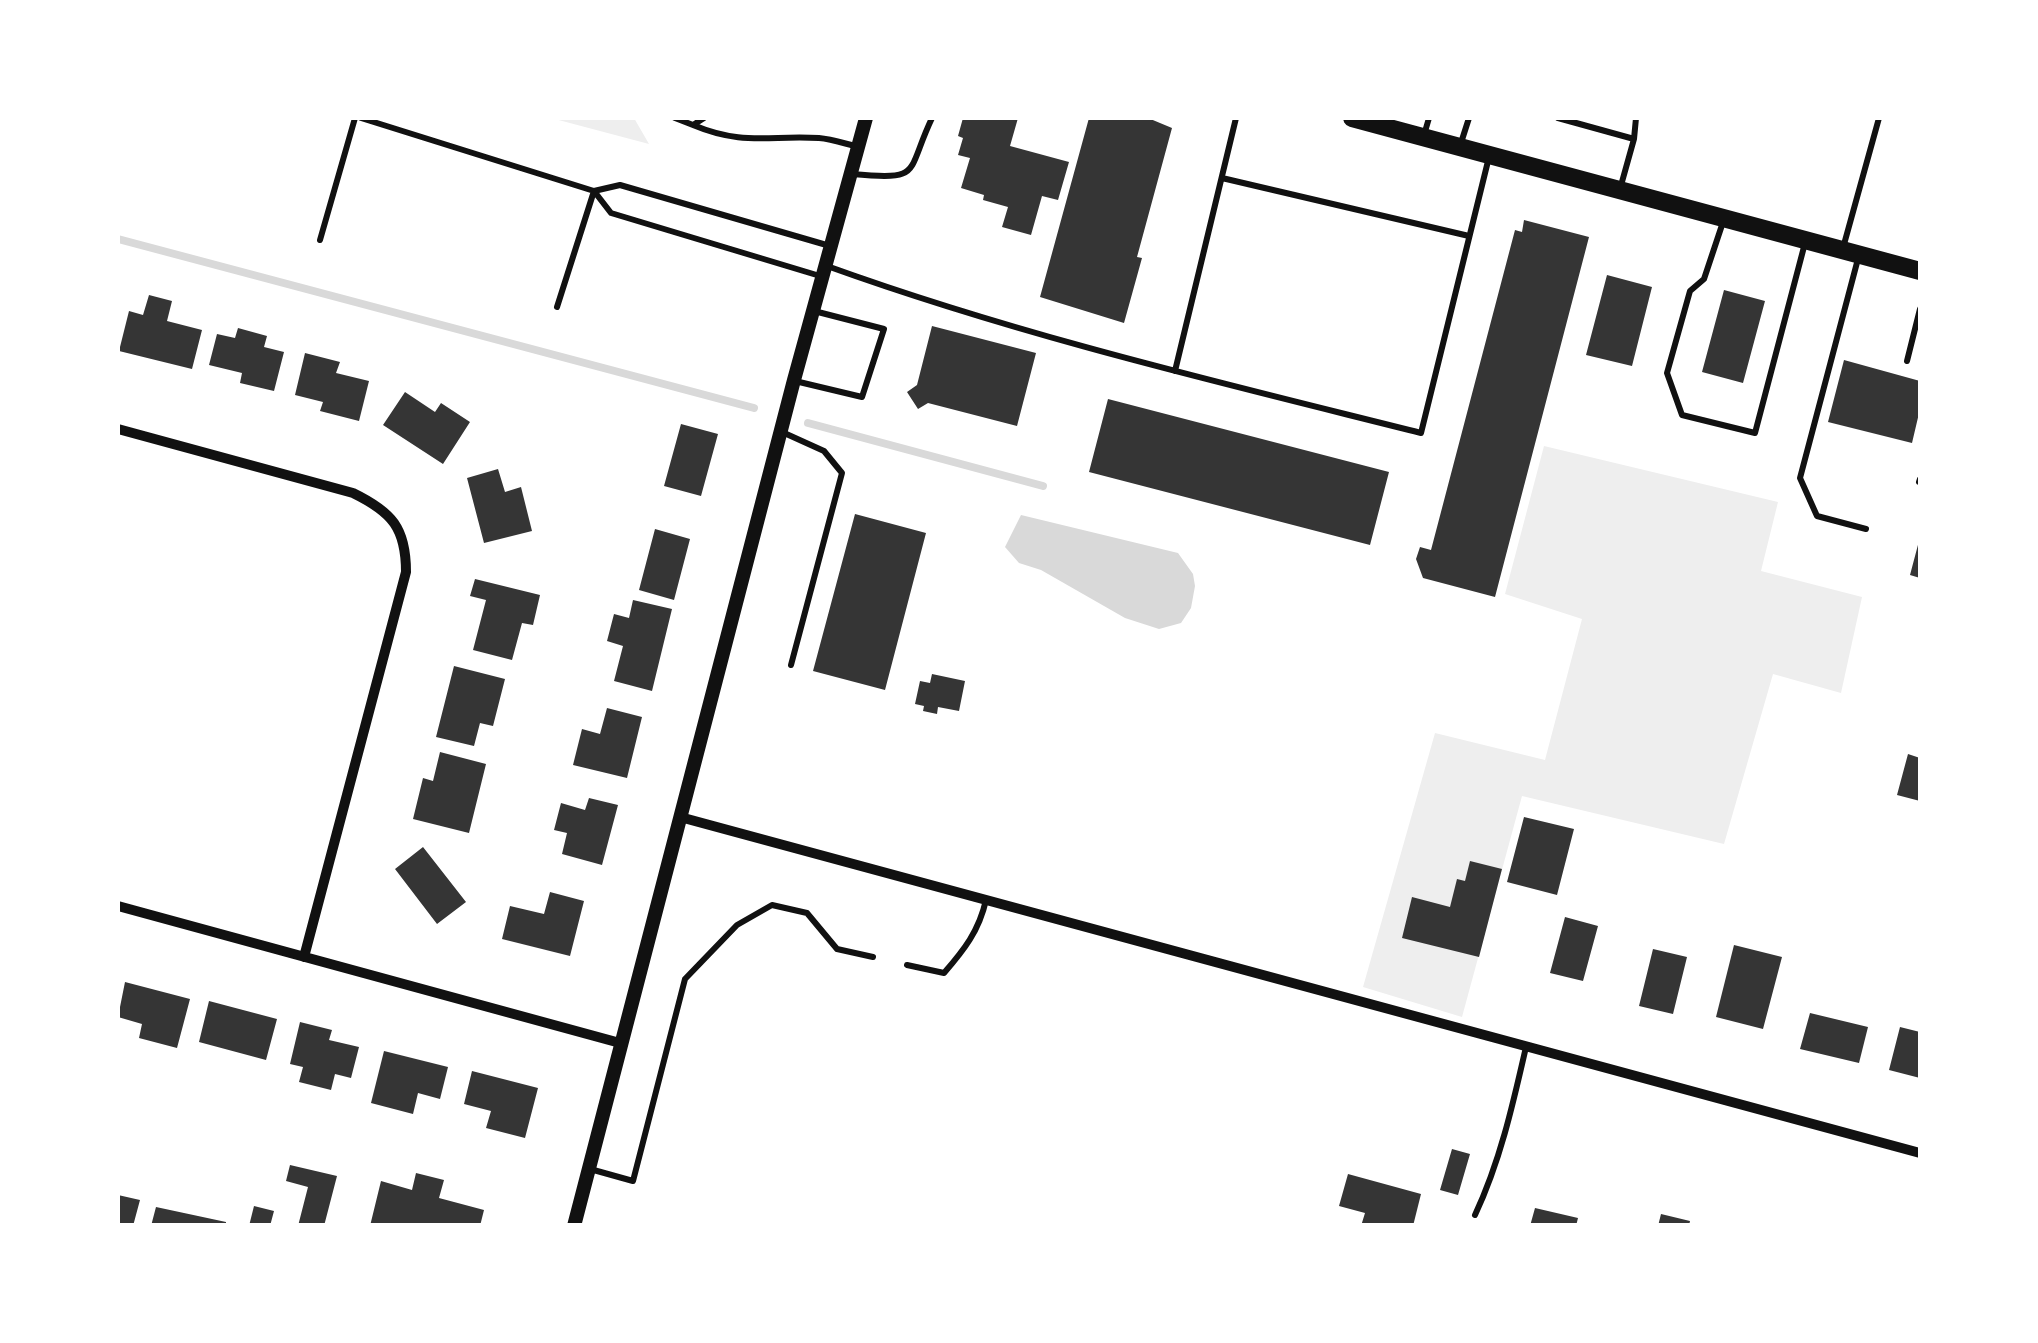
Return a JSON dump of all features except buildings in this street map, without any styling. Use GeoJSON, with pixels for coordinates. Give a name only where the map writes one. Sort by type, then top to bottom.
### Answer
{"type":"FeatureCollection","features":[{"type":"Feature","properties":{"kind":"main road"},"geometry":{"type":"LineString","coordinates":[[1352,118],[1920,271]]}},
{"type":"Feature","properties":{"kind":"street"},"geometry":{"type":"LineString","coordinates":[[574,1226],[780,432],[866,118]]}},
{"type":"Feature","properties":{"kind":"street"},"geometry":{"type":"LineString","coordinates":[[118,429],[353,493],[382,508],[398,527],[406,550],[406,572],[304,957]]}},
{"type":"Feature","properties":{"kind":"street"},"geometry":{"type":"LineString","coordinates":[[680,817],[1920,1153]]}},
{"type":"Feature","properties":{"kind":"street"},"geometry":{"type":"LineString","coordinates":[[118,906],[620,1043]]}},
{"type":"Feature","properties":{"kind":"lane"},"geometry":{"type":"LineString","coordinates":[[320,240],[358,118],[594,190],[620,185],[831,246]]}},
{"type":"Feature","properties":{"kind":"lane"},"geometry":{"type":"LineString","coordinates":[[674,118],[720,137],[757,141],[823,138],[859,147]]}},
{"type":"Feature","properties":{"kind":"lane"},"geometry":{"type":"LineString","coordinates":[[692,125],[704,118]]}},
{"type":"Feature","properties":{"kind":"lane"},"geometry":{"type":"LineString","coordinates":[[852,174],[892,178],[907,173],[914,165],[932,118]]}},
{"type":"Feature","properties":{"kind":"lane"},"geometry":{"type":"LineString","coordinates":[[1176,371],[1236,118]]}},
{"type":"Feature","properties":{"kind":"lane"},"geometry":{"type":"LineString","coordinates":[[1423,137],[1429,118]]}},
{"type":"Feature","properties":{"kind":"lane"},"geometry":{"type":"LineString","coordinates":[[1460,147],[1469,118]]}},
{"type":"Feature","properties":{"kind":"lane"},"geometry":{"type":"LineString","coordinates":[[1558,118],[1634,139]]}},
{"type":"Feature","properties":{"kind":"lane"},"geometry":{"type":"LineString","coordinates":[[1620,190],[1636,118]]}},
{"type":"Feature","properties":{"kind":"lane"},"geometry":{"type":"LineString","coordinates":[[1866,529],[1817,516],[1800,478],[1879,118]]}},
{"type":"Feature","properties":{"kind":"lane"},"geometry":{"type":"LineString","coordinates":[[594,190],[611,214],[1176,371],[1421,434],[1490,155]]}},
{"type":"Feature","properties":{"kind":"lane"},"geometry":{"type":"LineString","coordinates":[[1222,178],[1468,236]]}},
{"type":"Feature","properties":{"kind":"lane"},"geometry":{"type":"LineString","coordinates":[[558,308],[594,190]]}},
{"type":"Feature","properties":{"kind":"lane"},"geometry":{"type":"LineString","coordinates":[[1724,218],[1704,280],[1690,291],[1667,373],[1682,415],[1754,433],[1806,240]]}},
{"type":"Feature","properties":{"kind":"lane"},"geometry":{"type":"LineString","coordinates":[[794,380],[862,397],[884,329],[813,310]]}},
{"type":"Feature","properties":{"kind":"lane"},"geometry":{"type":"LineString","coordinates":[[1906,361],[1920,310]]}},
{"type":"Feature","properties":{"kind":"lane"},"geometry":{"type":"LineString","coordinates":[[780,432],[824,451],[842,473],[791,665]]}},
{"type":"Feature","properties":{"kind":"lane"},"geometry":{"type":"LineString","coordinates":[[907,966],[944,973],[980,924],[986,900]]}},
{"type":"Feature","properties":{"kind":"lane"},"geometry":{"type":"LineString","coordinates":[[589,1168],[633,1181],[686,978],[737,925],[772,905],[807,914],[838,949],[872,957]]}},
{"type":"Feature","properties":{"kind":"lane"},"geometry":{"type":"LineString","coordinates":[[1476,1216],[1507,1125],[1526,1046]]}},
{"type":"Feature","properties":{"kind":"shaded area"},"geometry":{"type":"Polygon","coordinates":[[[551,118],[634,118],[649,144],[551,118]]]}},
{"type":"Feature","properties":{"kind":"shaded area"},"geometry":{"type":"Polygon","coordinates":[[[1544,446],[1778,502],[1761,571],[1862,597],[1841,693],[1773,674],[1724,844],[1522,796],[1462,1017],[1363,987],[1435,733],[1545,760],[1582,619],[1505,594],[1544,446]]]}},
{"type":"Feature","properties":{"kind":"shaded area"},"geometry":{"type":"Polygon","coordinates":[[[1021,515],[1178,553],[1193,574],[1191,608],[1181,623],[1159,629],[1125,618],[1041,570],[1019,563],[1005,547],[1021,515]]]}},
{"type":"Feature","properties":{"kind":"waterway"},"geometry":{"type":"LineString","coordinates":[[118,239],[754,408]]}},
{"type":"Feature","properties":{"kind":"waterway"},"geometry":{"type":"LineString","coordinates":[[808,423],[1043,486]]}}]}
